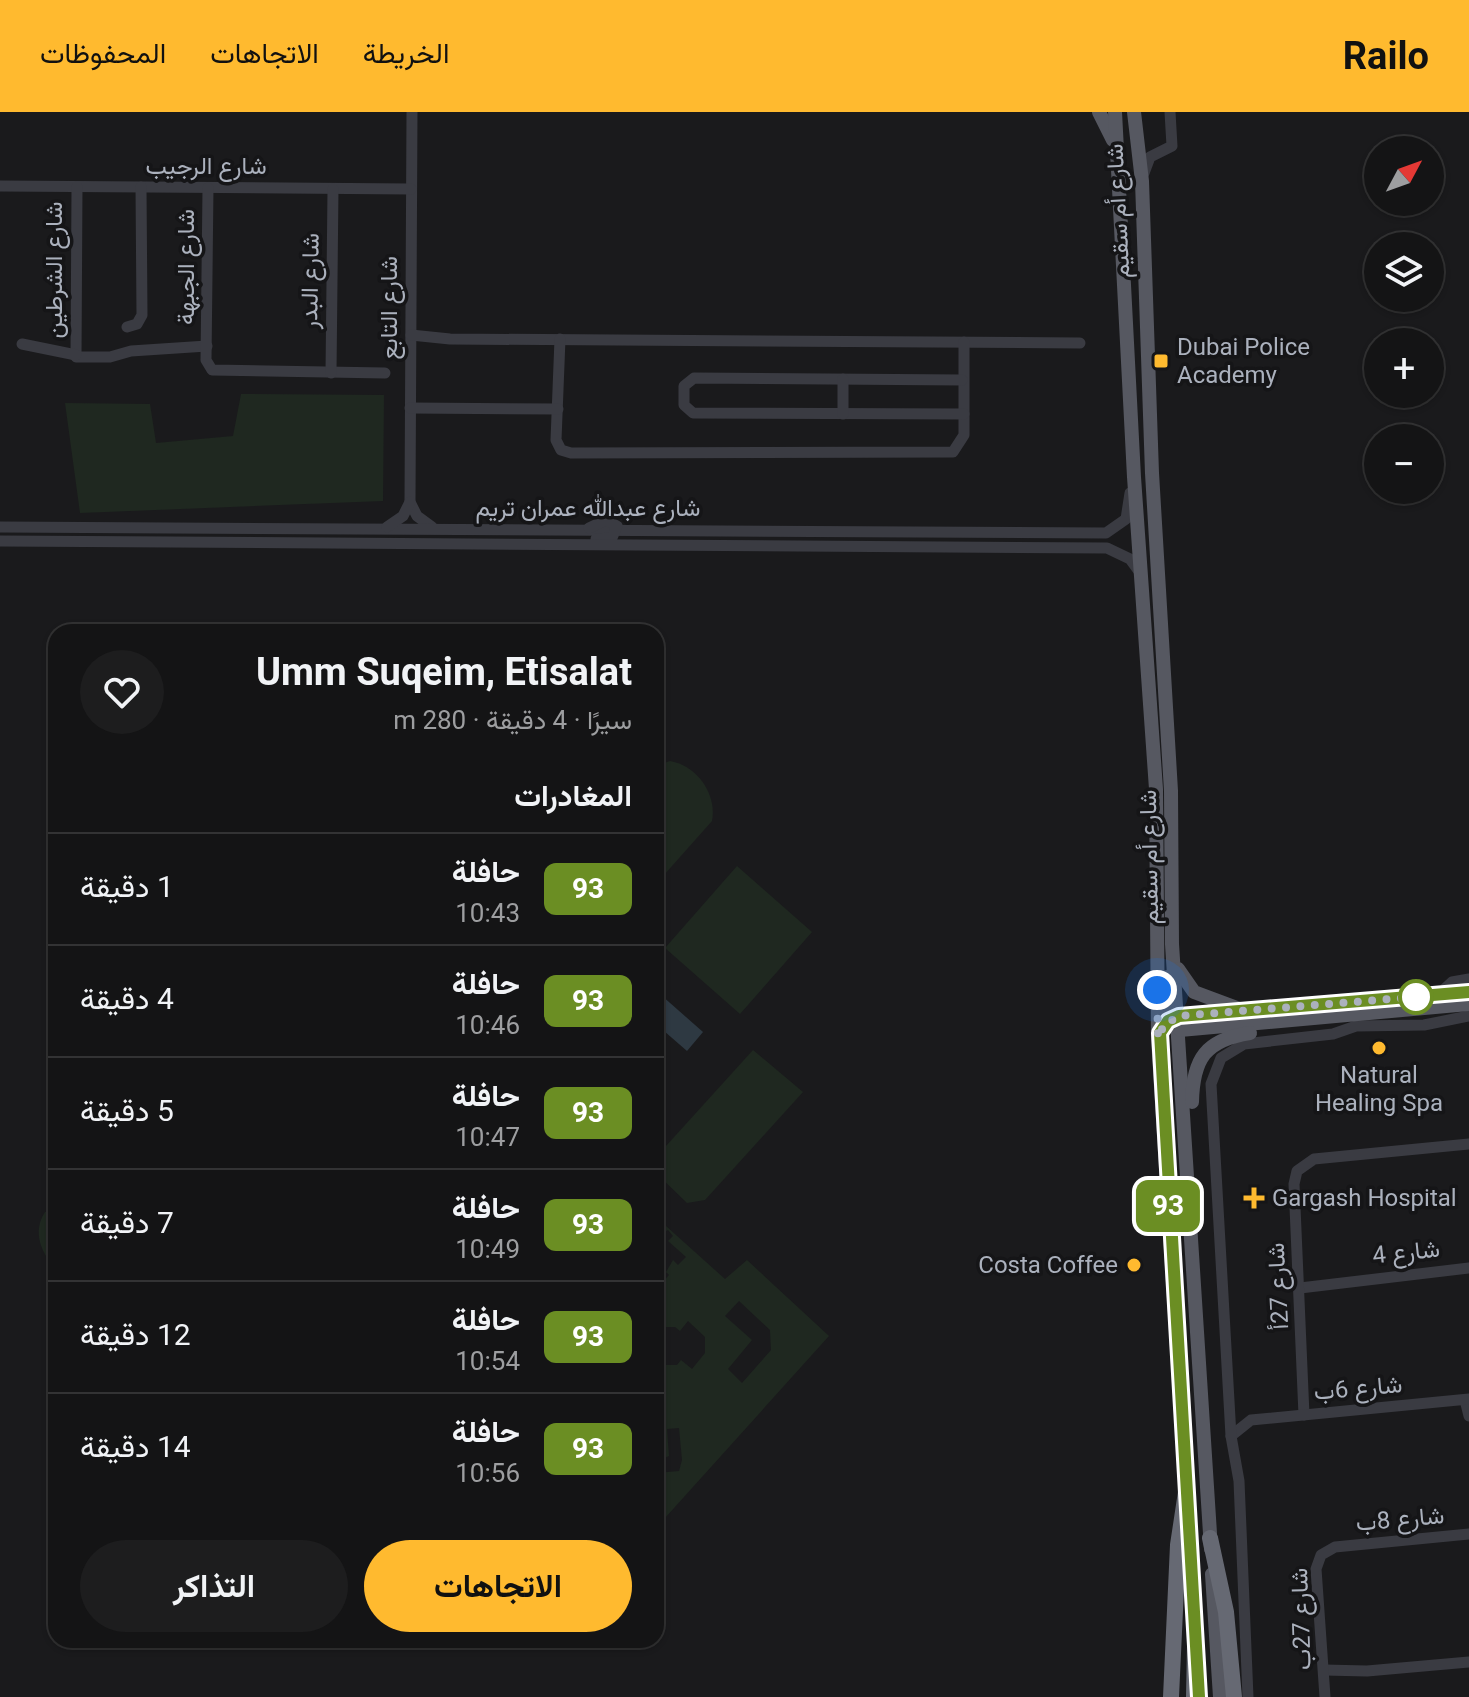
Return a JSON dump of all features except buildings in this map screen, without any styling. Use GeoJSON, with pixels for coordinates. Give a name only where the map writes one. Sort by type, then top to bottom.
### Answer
{"type":"FeatureCollection","features":[{"type":"Feature","properties":{"kind":"highway"},"geometry":{"type":"LineString","coordinates":[[1171,1697],[1178,1545],[1186,1492]]}},
{"type":"Feature","properties":{"kind":"highway"},"geometry":{"type":"LineString","coordinates":[[1210,1538],[1226,1612],[1234,1697]]}},
{"type":"Feature","properties":{"kind":"highway"},"geometry":{"type":"LineString","coordinates":[[1195,1646],[1196,1697]]}},
{"type":"Feature","properties":{"kind":"main road"},"geometry":{"type":"LineString","coordinates":[[1099,112],[1109,128],[1117,156]]}},
{"type":"Feature","properties":{"kind":"main road","name":"شارع أم سقيم"},"geometry":{"type":"LineString","coordinates":[[1115,112],[1134,477],[1144,581],[1156,789],[1158,1038],[1195,1646]]}},
{"type":"Feature","properties":{"kind":"main road"},"geometry":{"type":"LineString","coordinates":[[1126,112],[1130,148],[1142,181]]}},
{"type":"Feature","properties":{"kind":"main road","name":"شارع أم سقيم"},"geometry":{"type":"LineString","coordinates":[[1134,112],[1142,181],[1151,458],[1171,791],[1172,944],[1220,1697]]}},
{"type":"Feature","properties":{"kind":"main road"},"geometry":{"type":"LineString","coordinates":[[1142,112],[1142,181]]}},
{"type":"Feature","properties":{"kind":"main road"},"geometry":{"type":"LineString","coordinates":[[1157,902],[1166,923],[1176,1016]]}},
{"type":"Feature","properties":{"kind":"main road"},"geometry":{"type":"LineString","coordinates":[[1172,944],[1178,970],[1190,988],[1245,1011]]}},
{"type":"Feature","properties":{"kind":"main road"},"geometry":{"type":"LineString","coordinates":[[1185,1149],[1176,1119],[1172,1043],[1168,1038],[1158,1038],[1164,1025],[1176,1016],[1469,992]]}},
{"type":"Feature","properties":{"kind":"main road"},"geometry":{"type":"LineString","coordinates":[[1176,1016],[1297,1020],[1469,1004]]}},
{"type":"Feature","properties":{"kind":"main road"},"geometry":{"type":"LineString","coordinates":[[1185,1133],[1191,1121],[1194,1071],[1205,1053],[1227,1038],[1297,1020]]}},
{"type":"Feature","properties":{"kind":"street"},"geometry":{"type":"LineString","coordinates":[[1142,181],[1148,160],[1172,146],[1170,112]]}},
{"type":"Feature","properties":{"kind":"street","name":"شارع التابع"},"geometry":{"type":"LineString","coordinates":[[410,502],[411,113]]}},
{"type":"Feature","properties":{"kind":"street","name":"شارع الرجيب"},"geometry":{"type":"LineString","coordinates":[[0,186],[411,189]]}},
{"type":"Feature","properties":{"kind":"street","name":"شارع الشرطين"},"geometry":{"type":"LineString","coordinates":[[77,187],[76,355],[80,359],[207,346]]}},
{"type":"Feature","properties":{"kind":"street"},"geometry":{"type":"LineString","coordinates":[[127,327],[137,324],[142,315],[141,187]]}},
{"type":"Feature","properties":{"kind":"street","name":"شارع الجبهة"},"geometry":{"type":"LineString","coordinates":[[207,346],[208,188]]}},
{"type":"Feature","properties":{"kind":"street","name":"شارع البدر"},"geometry":{"type":"LineString","coordinates":[[331,373],[333,189]]}},
{"type":"Feature","properties":{"kind":"street"},"geometry":{"type":"LineString","coordinates":[[410,338],[1080,343]]}},
{"type":"Feature","properties":{"kind":"street"},"geometry":{"type":"LineString","coordinates":[[556,339],[556,440],[561,450],[577,453],[946,453],[963,442],[960,342]]}},
{"type":"Feature","properties":{"kind":"street"},"geometry":{"type":"LineString","coordinates":[[22,344],[76,355]]}},
{"type":"Feature","properties":{"kind":"street"},"geometry":{"type":"LineString","coordinates":[[207,346],[208,366],[216,372],[385,373]]}},
{"type":"Feature","properties":{"kind":"street"},"geometry":{"type":"LineString","coordinates":[[962,377],[694,378],[684,386],[684,405],[690,413],[964,414]]}},
{"type":"Feature","properties":{"kind":"street"},"geometry":{"type":"LineString","coordinates":[[843,379],[843,414]]}},
{"type":"Feature","properties":{"kind":"street"},"geometry":{"type":"LineString","coordinates":[[410,408],[558,409]]}},
{"type":"Feature","properties":{"kind":"street","name":"شارع عبدالله عمران تريم"},"geometry":{"type":"LineString","coordinates":[[0,527],[1106,533],[1126,519],[1134,477]]}},
{"type":"Feature","properties":{"kind":"street"},"geometry":{"type":"LineString","coordinates":[[383,528],[403,516],[410,502]]}},
{"type":"Feature","properties":{"kind":"street"},"geometry":{"type":"LineString","coordinates":[[410,502],[422,522],[436,529]]}},
{"type":"Feature","properties":{"kind":"street"},"geometry":{"type":"LineString","coordinates":[[512,545],[541,540],[607,539],[617,531]]}},
{"type":"Feature","properties":{"kind":"street","name":"شارع عبدالله عمران تريم"},"geometry":{"type":"LineString","coordinates":[[0,541],[1107,548],[1130,559],[1144,581]]}},
{"type":"Feature","properties":{"kind":"street"},"geometry":{"type":"LineString","coordinates":[[1438,995],[1452,982],[1469,979]]}},
{"type":"Feature","properties":{"kind":"street"},"geometry":{"type":"LineString","coordinates":[[1248,1697],[1239,1481],[1229,1408],[1211,1084],[1217,1063],[1226,1053],[1244,1044],[1333,1034],[1356,1026],[1424,1025],[1469,1016]]}},
{"type":"Feature","properties":{"kind":"street","name":"شارع 27أ"},"geometry":{"type":"LineString","coordinates":[[1308,1414],[1294,1179],[1299,1167],[1314,1159],[1469,1144]]}},
{"type":"Feature","properties":{"kind":"street","name":"شارع 4"},"geometry":{"type":"LineString","coordinates":[[1300,1285],[1469,1268]]}},
{"type":"Feature","properties":{"kind":"street"},"geometry":{"type":"LineString","coordinates":[[1467,1399],[1469,1416]]}},
{"type":"Feature","properties":{"kind":"street","name":"شارع 6ب"},"geometry":{"type":"LineString","coordinates":[[1251,1420],[1467,1399]]}},
{"type":"Feature","properties":{"kind":"street"},"geometry":{"type":"LineString","coordinates":[[1229,1408],[1238,1416],[1251,1420]]}},
{"type":"Feature","properties":{"kind":"street"},"geometry":{"type":"LineString","coordinates":[[1231,1436],[1251,1420]]}},
{"type":"Feature","properties":{"kind":"street","name":"شارع 8ب"},"geometry":{"type":"LineString","coordinates":[[1335,1547],[1469,1534]]}},
{"type":"Feature","properties":{"kind":"street","name":"شارع 27ب"},"geometry":{"type":"LineString","coordinates":[[1325,1697],[1316,1569],[1321,1555],[1335,1547]]}},
{"type":"Feature","properties":{"kind":"street"},"geometry":{"type":"LineString","coordinates":[[1324,1676],[1469,1662]]}},
{"type":"Feature","properties":{"kind":"shaded area"},"geometry":{"type":"Polygon","coordinates":[[[241,394],[384,395],[383,501],[80,513],[65,403],[150,404],[156,443],[233,436],[241,394]]]}},
{"type":"Feature","properties":{"kind":"shaded area"},"geometry":{"type":"Polygon","coordinates":[[[670,761],[680,764],[697,775],[708,792],[713,811],[712,821],[664,875],[664,763],[670,761]]]}},
{"type":"Feature","properties":{"kind":"shaded area"},"geometry":{"type":"Polygon","coordinates":[[[737,866],[812,932],[740,1014],[665,948],[737,866]]]}},
{"type":"Feature","properties":{"kind":"shaded area"},"geometry":{"type":"Polygon","coordinates":[[[664,998],[703,1032],[687,1051],[664,1031],[664,998]]]}},
{"type":"Feature","properties":{"kind":"shaded area"},"geometry":{"type":"Polygon","coordinates":[[[753,1050],[803,1092],[705,1200],[687,1203],[664,1181],[664,1148],[753,1050]]]}},
{"type":"Feature","properties":{"kind":"shaded area"},"geometry":{"type":"Polygon","coordinates":[[[45,1212],[48,1212],[48,1259],[39,1235],[45,1212]]]}},
{"type":"Feature","properties":{"kind":"shaded area"},"geometry":{"type":"Polygon","coordinates":[[[664,1224],[725,1279],[747,1260],[829,1336],[664,1519],[664,1472],[679,1471],[682,1460],[679,1428],[667,1429],[669,1456],[664,1458],[664,1365],[677,1365],[681,1360],[692,1369],[705,1353],[705,1337],[688,1321],[680,1331],[675,1327],[664,1327],[664,1280],[669,1275],[666,1272],[673,1260],[678,1265],[686,1257],[668,1241],[673,1236],[668,1230],[664,1232],[664,1224]],[[739,1301],[725,1316],[752,1340],[728,1369],[742,1383],[771,1350],[770,1330],[739,1301]]]}},
{"type":"Feature","properties":{"kind":"bus line","name":"93"},"geometry":{"type":"LineString","coordinates":[[1199,1697],[1158,1038],[1164,1025],[1179,1016],[1469,992]]}},
{"type":"Feature","properties":{"kind":"place","name":"Dubai Police Academy"},"geometry":{"type":"Point","coordinates":[1161,361]}},
{"type":"Feature","properties":{"kind":"place","name":"Natural Healing Spa"},"geometry":{"type":"Point","coordinates":[1379,1048]}},
{"type":"Feature","properties":{"kind":"place","name":"Gargash Hospital"},"geometry":{"type":"Point","coordinates":[1254,1198]}},
{"type":"Feature","properties":{"kind":"place","name":"Costa Coffee"},"geometry":{"type":"Point","coordinates":[1134,1265]}},
{"type":"Feature","properties":{"kind":"route"},"geometry":{"type":"LineString","coordinates":[[1157,990],[1158,1038],[1164,1025],[1179,1016],[1416,997]]}}]}
